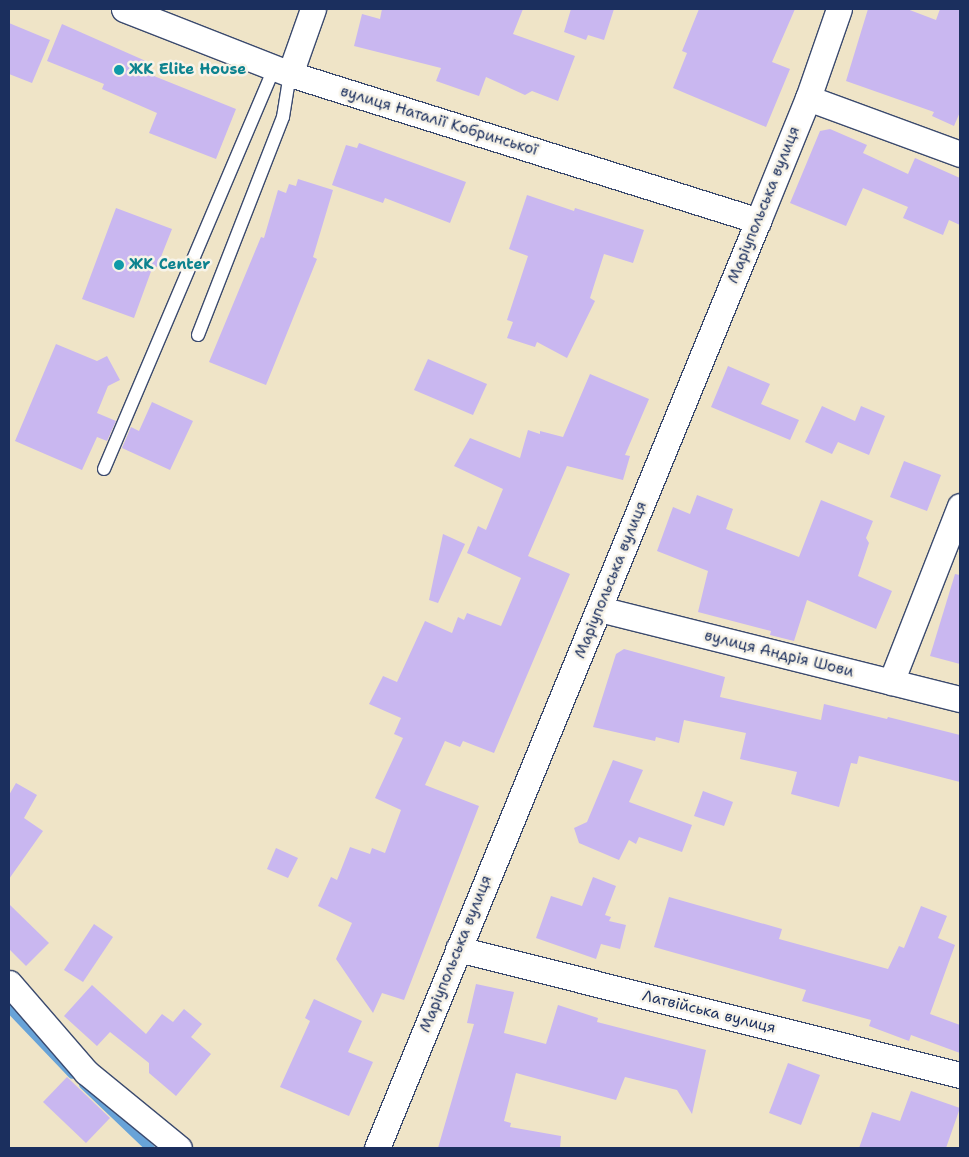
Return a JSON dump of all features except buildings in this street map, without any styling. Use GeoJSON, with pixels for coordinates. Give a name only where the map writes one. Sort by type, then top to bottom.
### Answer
{"type":"FeatureCollection","features":[{"type":"Feature","properties":{"kind":"street","name":"вулиця Наталії Кобринської"},"geometry":{"type":"LineString","coordinates":[[124,9],[282,71],[758,221]]}},
{"type":"Feature","properties":{"kind":"street"},"geometry":{"type":"LineString","coordinates":[[282,71],[313,9]]}},
{"type":"Feature","properties":{"kind":"street","name":"Маріупольська вулиця"},"geometry":{"type":"LineString","coordinates":[[377,1148],[808,98],[839,9]]}},
{"type":"Feature","properties":{"kind":"street"},"geometry":{"type":"LineString","coordinates":[[808,98],[960,154]]}},
{"type":"Feature","properties":{"kind":"street"},"geometry":{"type":"LineString","coordinates":[[891,682],[960,506]]}},
{"type":"Feature","properties":{"kind":"street","name":"вулиця Андрія Шови"},"geometry":{"type":"LineString","coordinates":[[599,609],[960,699]]}},
{"type":"Feature","properties":{"kind":"street","name":"Латвійська вулиця"},"geometry":{"type":"LineString","coordinates":[[458,949],[960,1075]]}},
{"type":"Feature","properties":{"kind":"street"},"geometry":{"type":"LineString","coordinates":[[9,983],[86,1072],[179,1148]]}},
{"type":"Feature","properties":{"kind":"lane"},"geometry":{"type":"LineString","coordinates":[[198,335],[283,117],[282,71]]}},
{"type":"Feature","properties":{"kind":"lane"},"geometry":{"type":"LineString","coordinates":[[104,470],[282,71]]}},
{"type":"Feature","properties":{"kind":"waterway"},"geometry":{"type":"LineString","coordinates":[[9,1008],[72,1074]]}},
{"type":"Feature","properties":{"kind":"waterway"},"geometry":{"type":"LineString","coordinates":[[83,1084],[150,1148]]}},
{"type":"Feature","properties":{"kind":"place","name":"ЖК Elite House"},"geometry":{"type":"Point","coordinates":[119,70]}},
{"type":"Feature","properties":{"kind":"place","name":"ЖК Center"},"geometry":{"type":"Point","coordinates":[119,265]}}]}
